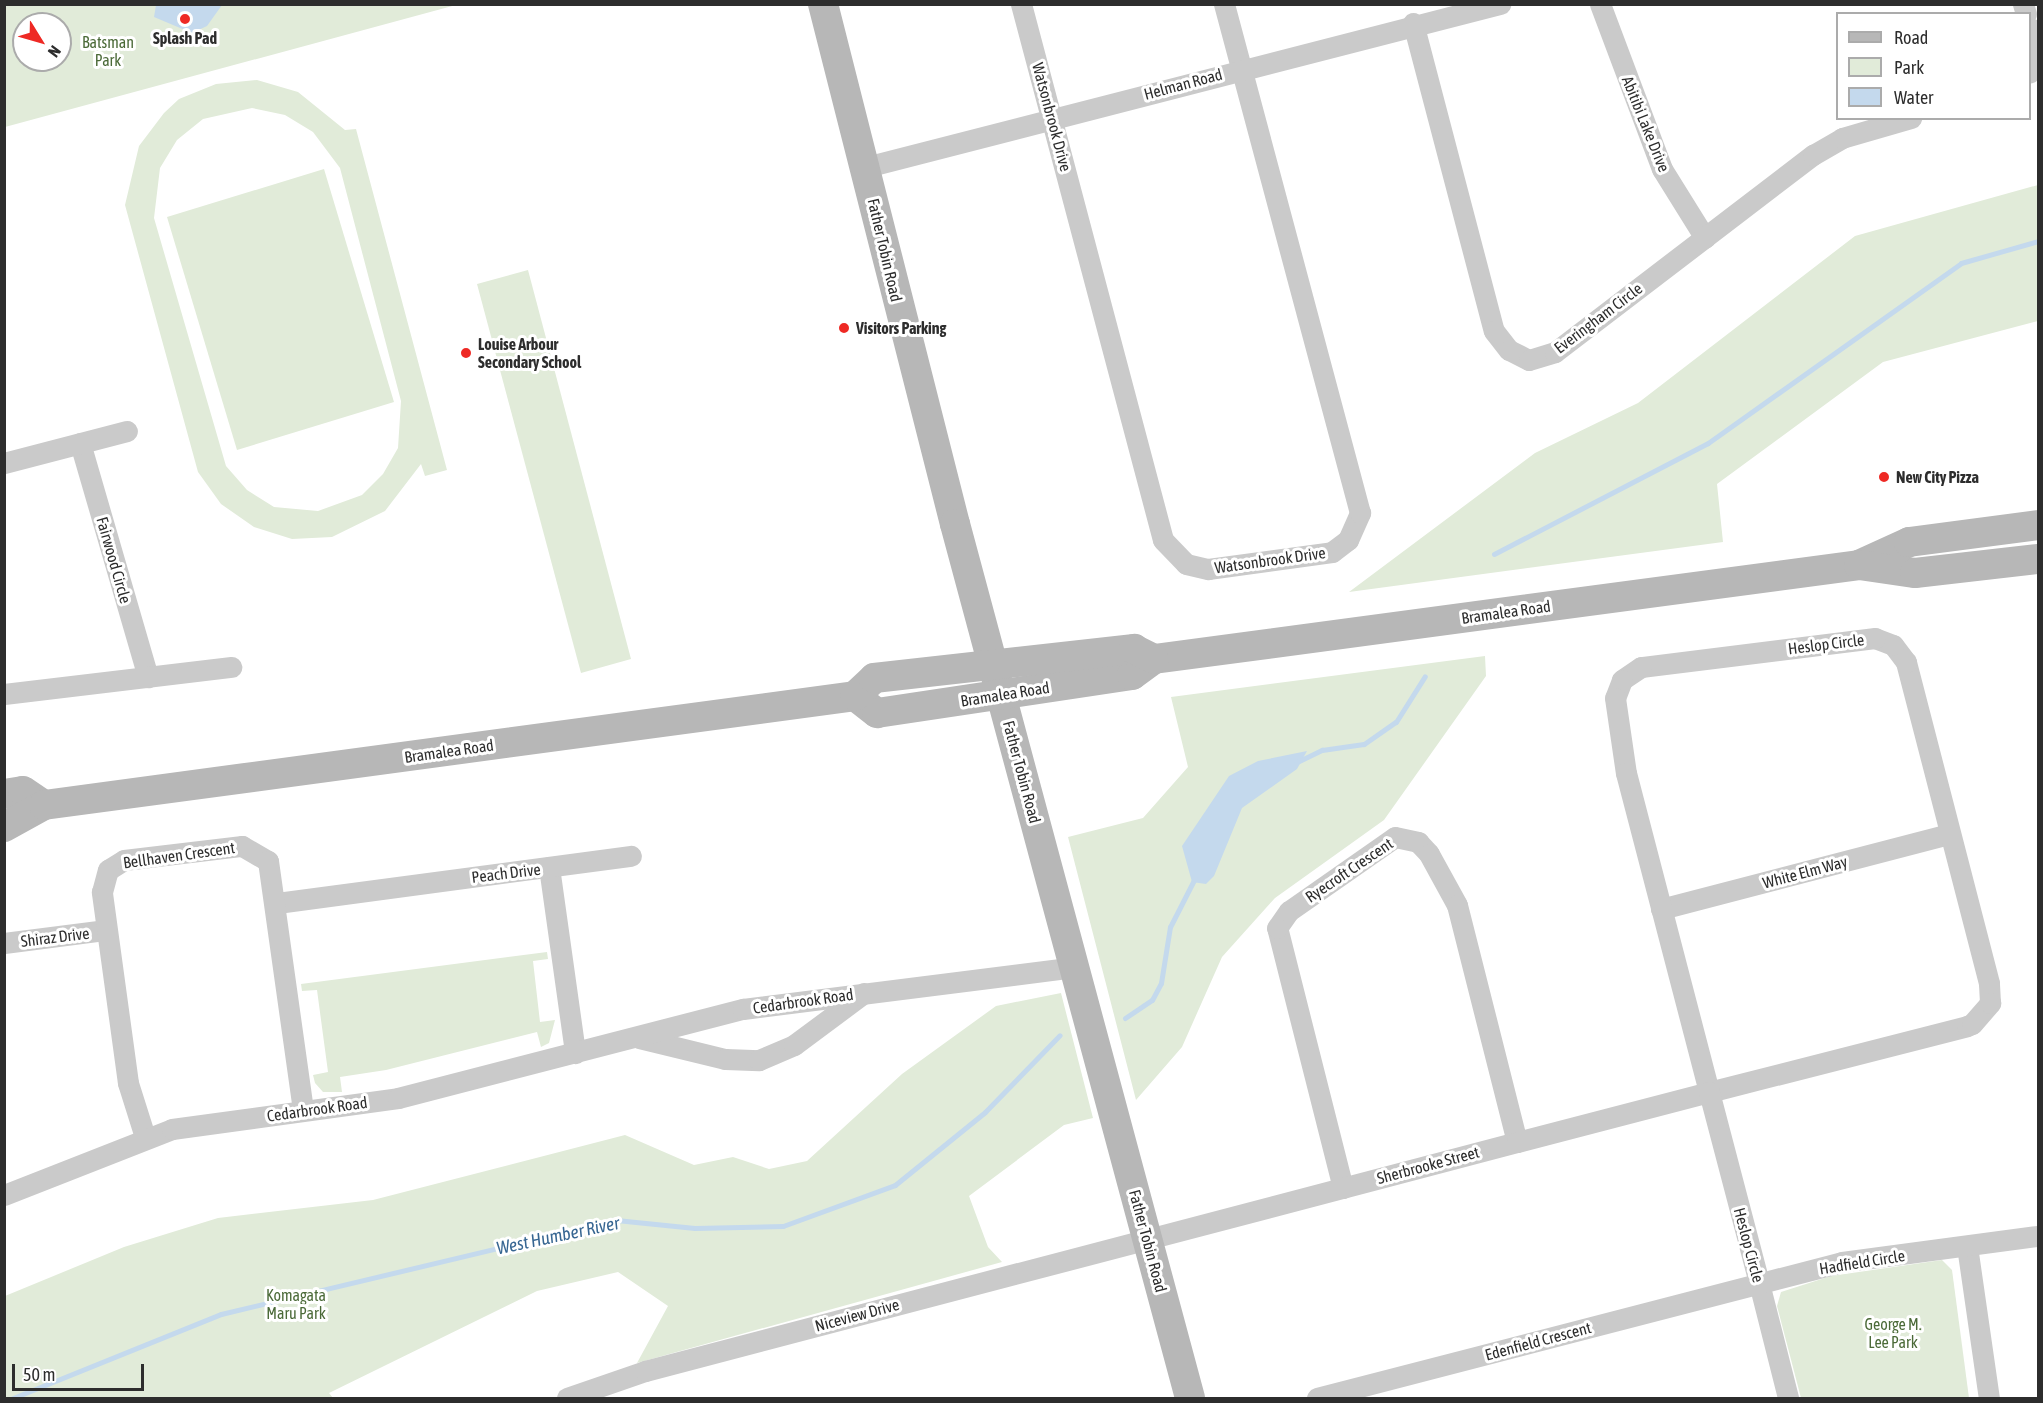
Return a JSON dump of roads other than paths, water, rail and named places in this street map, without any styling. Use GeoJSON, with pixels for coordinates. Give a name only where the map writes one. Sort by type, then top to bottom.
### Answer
{"type":"FeatureCollection","features":[{"type":"Feature","properties":{"kind":"main road","name":"Father Tobin Road"},"geometry":{"type":"LineString","coordinates":[[823,4],[993,664],[1190,1398]]}},
{"type":"Feature","properties":{"kind":"main road","name":"Bramalea Road"},"geometry":{"type":"LineString","coordinates":[[1859,565],[1909,542],[2038,525]]}},
{"type":"Feature","properties":{"kind":"main road","name":"Bramalea Road"},"geometry":{"type":"LineString","coordinates":[[855,696],[877,712],[1132,675],[1154,659],[1859,565],[1915,573],[2038,559]]}},
{"type":"Feature","properties":{"kind":"main road","name":"Bramalea Road"},"geometry":{"type":"LineString","coordinates":[[4,827],[44,805],[855,696],[874,678],[1134,649],[1154,659]]}},
{"type":"Feature","properties":{"kind":"main road"},"geometry":{"type":"LineString","coordinates":[[4,794],[23,791],[44,805]]}},
{"type":"Feature","properties":{"kind":"street","name":"Watsonbrook Drive"},"geometry":{"type":"LineString","coordinates":[[1021,4],[1054,119],[1169,552],[1186,564],[1208,569],[1332,552],[1357,527],[1359,499],[1331,418],[1224,4]]}},
{"type":"Feature","properties":{"kind":"street","name":"Helman Road"},"geometry":{"type":"LineString","coordinates":[[866,167],[1413,23],[1500,4]]}},
{"type":"Feature","properties":{"kind":"street","name":"Abitibi Lake Drive"},"geometry":{"type":"LineString","coordinates":[[1600,4],[1659,162],[1705,238]]}},
{"type":"Feature","properties":{"kind":"street","name":"Everingham Circle"},"geometry":{"type":"LineString","coordinates":[[1413,23],[1494,331],[1509,350],[1529,360],[1549,355],[1842,138],[1904,120]]}},
{"type":"Feature","properties":{"kind":"street"},"geometry":{"type":"LineString","coordinates":[[2031,32],[2034,46],[2031,66]]}},
{"type":"Feature","properties":{"kind":"street"},"geometry":{"type":"LineString","coordinates":[[4,464],[127,431]]}},
{"type":"Feature","properties":{"kind":"street","name":"Fairwood Circle"},"geometry":{"type":"LineString","coordinates":[[80,443],[148,677]]}},
{"type":"Feature","properties":{"kind":"street","name":"Heslop Circle"},"geometry":{"type":"LineString","coordinates":[[1709,1092],[1967,1026],[1987,1011],[1989,983],[1906,662],[1885,640],[1641,668],[1617,688],[1615,712],[1661,909],[1788,1398]]}},
{"type":"Feature","properties":{"kind":"street"},"geometry":{"type":"LineString","coordinates":[[4,694],[231,667]]}},
{"type":"Feature","properties":{"kind":"street","name":"White Elm Way"},"geometry":{"type":"LineString","coordinates":[[1661,909],[1949,834]]}},
{"type":"Feature","properties":{"kind":"street","name":"Ryecroft Crescent"},"geometry":{"type":"LineString","coordinates":[[1343,1188],[1277,928],[1289,911],[1395,837],[1418,842],[1429,854],[1457,905],[1517,1142]]}},
{"type":"Feature","properties":{"kind":"street","name":"Bellhaven Crescent"},"geometry":{"type":"LineString","coordinates":[[145,1137],[128,1083],[106,930],[102,883],[108,870],[124,860],[252,848],[268,861],[277,903],[303,1111]]}},
{"type":"Feature","properties":{"kind":"street"},"geometry":{"type":"LineString","coordinates":[[549,867],[631,856]]}},
{"type":"Feature","properties":{"kind":"street","name":"Peach Drive"},"geometry":{"type":"LineString","coordinates":[[277,903],[549,867],[575,1053]]}},
{"type":"Feature","properties":{"kind":"street","name":"Shiraz Drive"},"geometry":{"type":"LineString","coordinates":[[4,943],[106,930]]}},
{"type":"Feature","properties":{"kind":"street","name":"Cedarbrook Road"},"geometry":{"type":"LineString","coordinates":[[4,1194],[145,1137],[398,1098],[743,1009],[1076,967]]}},
{"type":"Feature","properties":{"kind":"street","name":"Cedarbrook Road"},"geometry":{"type":"LineString","coordinates":[[635,1037],[725,1059],[759,1060],[794,1045],[865,992]]}},
{"type":"Feature","properties":{"kind":"street","name":"Sherbrooke Street"},"geometry":{"type":"LineString","coordinates":[[1148,1239],[1709,1092]]}},
{"type":"Feature","properties":{"kind":"street","name":"Hadfield Circle"},"geometry":{"type":"LineString","coordinates":[[1759,1283],[1842,1262],[2038,1236]]}},
{"type":"Feature","properties":{"kind":"street","name":"Niceview Drive"},"geometry":{"type":"LineString","coordinates":[[567,1398],[645,1371],[1148,1239]]}},
{"type":"Feature","properties":{"kind":"street"},"geometry":{"type":"LineString","coordinates":[[1967,1246],[1989,1398]]}},
{"type":"Feature","properties":{"kind":"street","name":"Edenfield Crescent"},"geometry":{"type":"LineString","coordinates":[[1317,1398],[1759,1283]]}},
{"type":"Feature","properties":{"kind":"water","name":"Splash Pad"},"geometry":{"type":"Polygon","coordinates":[[[156,4],[222,5],[207,26],[192,33],[154,17],[156,4]]]}},
{"type":"Feature","properties":{"kind":"water"},"geometry":{"type":"Polygon","coordinates":[[[1307,751],[1297,769],[1242,808],[1214,876],[1206,884],[1192,882],[1182,846],[1229,776],[1258,761],[1307,751]]]}},
{"type":"Feature","properties":{"kind":"waterway"},"geometry":{"type":"LineString","coordinates":[[1494,554],[1708,443],[1961,263],[2038,241]]}},
{"type":"Feature","properties":{"kind":"waterway"},"geometry":{"type":"LineString","coordinates":[[1297,762],[1322,750],[1364,744],[1396,722],[1425,676]]}},
{"type":"Feature","properties":{"kind":"waterway"},"geometry":{"type":"LineString","coordinates":[[1125,1018],[1152,1000],[1161,983],[1170,927],[1195,878]]}},
{"type":"Feature","properties":{"kind":"waterway","name":"West Humber River"},"geometry":{"type":"LineString","coordinates":[[13,1398],[221,1314],[616,1220],[695,1228],[783,1226],[895,1185],[985,1112],[1060,1035]]}},
{"type":"Feature","properties":{"kind":"place","name":"Splash Pad"},"geometry":{"type":"Point","coordinates":[185,19]}},
{"type":"Feature","properties":{"kind":"place","name":"Visitors Parking"},"geometry":{"type":"Point","coordinates":[844,328]}},
{"type":"Feature","properties":{"kind":"place","name":"Louise Arbour Secondary School"},"geometry":{"type":"Point","coordinates":[466,353]}},
{"type":"Feature","properties":{"kind":"place","name":"New City Pizza"},"geometry":{"type":"Point","coordinates":[1884,477]}},
{"type":"Feature","properties":{"kind":"park label","name":"Batsman Park"},"geometry":{"type":"Point","coordinates":[108,51]}},
{"type":"Feature","properties":{"kind":"park label","name":"Komagata Maru Park"},"geometry":{"type":"Point","coordinates":[296,1304]}},
{"type":"Feature","properties":{"kind":"park label","name":"George M. Lee Park"},"geometry":{"type":"Point","coordinates":[1893,1333]}}]}
